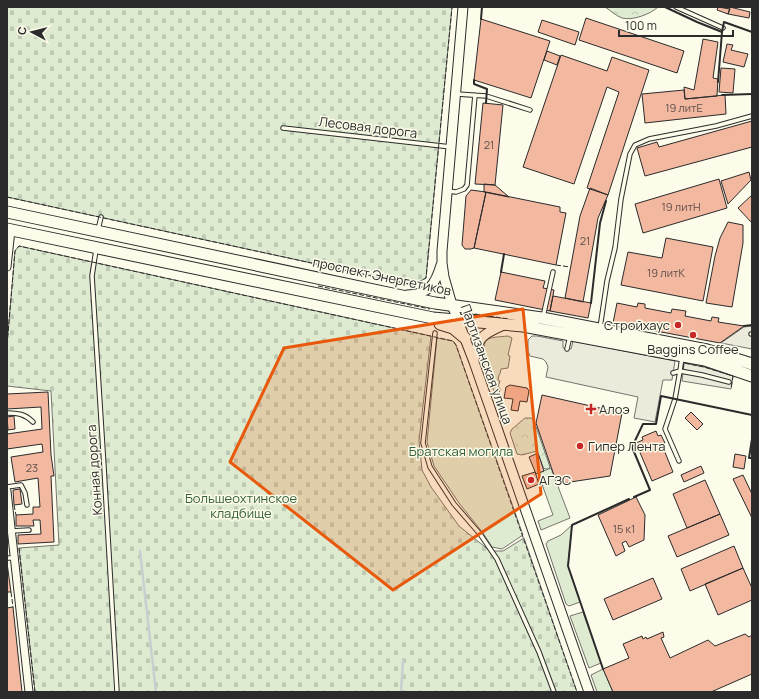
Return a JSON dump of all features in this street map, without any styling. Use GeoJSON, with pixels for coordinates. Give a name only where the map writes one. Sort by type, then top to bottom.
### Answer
{"type":"FeatureCollection","features":[{"type":"Feature","properties":{"kind":"main road","name":"проспект Энергетиков"},"geometry":{"type":"LineString","coordinates":[[7,212],[435,303],[542,318],[707,350],[752,364]]}},
{"type":"Feature","properties":{"kind":"main road"},"geometry":{"type":"LineString","coordinates":[[9,229],[405,313],[458,321],[506,324],[570,334],[705,360],[752,376]]}},
{"type":"Feature","properties":{"kind":"main road"},"geometry":{"type":"LineString","coordinates":[[405,313],[413,319],[448,326],[458,331],[465,338]]}},
{"type":"Feature","properties":{"kind":"street","name":"Партизанская улица"},"geometry":{"type":"LineString","coordinates":[[463,7],[442,263],[447,290],[452,305],[474,362],[589,692]]}},
{"type":"Feature","properties":{"kind":"street"},"geometry":{"type":"LineString","coordinates":[[7,267],[9,229]]}},
{"type":"Feature","properties":{"kind":"street"},"geometry":{"type":"LineString","coordinates":[[403,295],[423,293],[430,289],[442,263]]}},
{"type":"Feature","properties":{"kind":"street"},"geometry":{"type":"LineString","coordinates":[[474,362],[477,344],[480,339],[486,334],[506,324]]}},
{"type":"Feature","properties":{"kind":"street"},"geometry":{"type":"LineString","coordinates":[[7,491],[11,531],[10,558],[28,692]]}},
{"type":"Feature","properties":{"kind":"lane"},"geometry":{"type":"LineString","coordinates":[[676,7],[722,28]]}},
{"type":"Feature","properties":{"kind":"lane"},"geometry":{"type":"LineString","coordinates":[[456,94],[486,96],[530,110]]}},
{"type":"Feature","properties":{"kind":"lane"},"geometry":{"type":"LineString","coordinates":[[447,191],[456,192],[464,189],[468,185],[475,95]]}},
{"type":"Feature","properties":{"kind":"lane"},"geometry":{"type":"LineString","coordinates":[[599,329],[614,248],[621,199],[630,154],[635,145],[649,139],[716,126],[752,116]]}},
{"type":"Feature","properties":{"kind":"lane","name":"Лесовая дорога"},"geometry":{"type":"LineString","coordinates":[[283,128],[451,147]]}},
{"type":"Feature","properties":{"kind":"lane"},"geometry":{"type":"LineString","coordinates":[[98,231],[102,217]]}},
{"type":"Feature","properties":{"kind":"lane","name":"Конная дорога"},"geometry":{"type":"LineString","coordinates":[[96,248],[92,276],[117,692]]}},
{"type":"Feature","properties":{"kind":"lane"},"geometry":{"type":"LineString","coordinates":[[542,318],[552,272]]}},
{"type":"Feature","properties":{"kind":"lane"},"geometry":{"type":"LineString","coordinates":[[435,333],[422,443],[430,467],[454,504],[480,534],[497,559],[539,652],[554,692]]}},
{"type":"Feature","properties":{"kind":"lane"},"geometry":{"type":"LineString","coordinates":[[567,348],[570,334]]}},
{"type":"Feature","properties":{"kind":"lane"},"geometry":{"type":"LineString","coordinates":[[679,461],[665,429],[675,399],[682,356]]}},
{"type":"Feature","properties":{"kind":"lane"},"geometry":{"type":"LineString","coordinates":[[673,373],[680,371],[729,382]]}},
{"type":"Feature","properties":{"kind":"lane"},"geometry":{"type":"LineString","coordinates":[[7,413],[20,413],[28,417],[33,422]]}},
{"type":"Feature","properties":{"kind":"lane"},"geometry":{"type":"LineString","coordinates":[[7,487],[21,485],[25,493],[27,505]]}},
{"type":"Feature","properties":{"kind":"lane"},"geometry":{"type":"LineString","coordinates":[[11,531],[30,530]]}},
{"type":"Feature","properties":{"kind":"highlighted area"},"geometry":{"type":"Polygon","coordinates":[[[523,309],[541,494],[393,590],[230,462],[284,348],[523,309]]]}},
{"type":"Feature","properties":{"kind":"green space"},"geometry":{"type":"Polygon","coordinates":[[[7,7],[452,7],[426,278],[413,285],[7,197],[7,7]]]}},
{"type":"Feature","properties":{"kind":"green space"},"geometry":{"type":"Polygon","coordinates":[[[605,7],[658,7],[655,10],[641,16],[626,19],[618,16],[605,7]]]}},
{"type":"Feature","properties":{"kind":"green space","name":"Большеохтинское кладбище"},"geometry":{"type":"Polygon","coordinates":[[[19,246],[431,336],[419,441],[422,470],[431,487],[459,526],[490,551],[503,551],[524,538],[577,692],[35,692],[19,548],[59,545],[51,391],[7,386],[7,345],[15,251],[19,246]]]}},
{"type":"Feature","properties":{"kind":"green space"},"geometry":{"type":"Polygon","coordinates":[[[508,336],[512,338],[508,355],[510,356],[508,368],[501,369],[499,375],[498,380],[500,381],[498,387],[500,388],[498,402],[482,359],[484,357],[484,345],[488,339],[508,336]]]}},
{"type":"Feature","properties":{"kind":"green space","name":"Братская могила"},"geometry":{"type":"Polygon","coordinates":[[[437,338],[453,341],[456,345],[523,535],[502,549],[492,547],[483,533],[459,503],[434,466],[427,442],[437,338]]]}},
{"type":"Feature","properties":{"kind":"green space"},"geometry":{"type":"Polygon","coordinates":[[[525,418],[531,418],[534,421],[550,467],[548,469],[543,467],[537,451],[522,455],[517,454],[510,433],[512,429],[525,418]]]}},
{"type":"Feature","properties":{"kind":"green space"},"geometry":{"type":"Polygon","coordinates":[[[551,468],[570,518],[541,530],[538,521],[553,515],[538,473],[551,468]]]}},
{"type":"Feature","properties":{"kind":"green space"},"geometry":{"type":"Polygon","coordinates":[[[572,525],[568,566],[580,602],[569,606],[566,604],[546,544],[548,541],[561,535],[572,525]]]}},
{"type":"Feature","properties":{"kind":"green space"},"geometry":{"type":"Polygon","coordinates":[[[583,612],[601,663],[589,668],[570,616],[583,612]]]}},
{"type":"Feature","properties":{"kind":"green space"},"geometry":{"type":"Polygon","coordinates":[[[603,669],[613,692],[597,692],[591,675],[603,669]]]}},
{"type":"Feature","properties":{"kind":"shaded area"},"geometry":{"type":"Polygon","coordinates":[[[752,326],[752,349],[721,343],[744,327],[752,326]]]}},
{"type":"Feature","properties":{"kind":"shaded area"},"geometry":{"type":"Polygon","coordinates":[[[532,336],[563,341],[563,348],[571,349],[573,341],[675,361],[672,380],[663,380],[655,422],[634,418],[638,397],[546,377],[548,367],[546,362],[543,359],[530,356],[528,351],[528,340],[532,336]]]}},
{"type":"Feature","properties":{"kind":"shaded area"},"geometry":{"type":"Polygon","coordinates":[[[684,363],[704,367],[733,376],[731,389],[682,381],[684,363]]]}},
{"type":"Feature","properties":{"kind":"building"},"geometry":{"type":"Polygon","coordinates":[[[718,7],[730,9],[728,14],[717,10],[718,7]]]}},
{"type":"Feature","properties":{"kind":"building"},"geometry":{"type":"Polygon","coordinates":[[[730,7],[750,12],[749,18],[728,14],[730,7]]]}},
{"type":"Feature","properties":{"kind":"building"},"geometry":{"type":"Polygon","coordinates":[[[586,18],[684,51],[677,73],[579,40],[586,18]]]}},
{"type":"Feature","properties":{"kind":"building"},"geometry":{"type":"Polygon","coordinates":[[[481,19],[550,41],[531,98],[474,80],[481,19]]]}},
{"type":"Feature","properties":{"kind":"building"},"geometry":{"type":"Polygon","coordinates":[[[542,20],[579,32],[575,45],[538,32],[542,20]]]}},
{"type":"Feature","properties":{"kind":"building"},"geometry":{"type":"Polygon","coordinates":[[[703,39],[718,42],[713,78],[718,79],[717,96],[685,99],[684,87],[694,90],[703,39]]]}},
{"type":"Feature","properties":{"kind":"building"},"geometry":{"type":"Polygon","coordinates":[[[727,44],[733,45],[731,50],[748,54],[744,67],[723,62],[727,44]]]}},
{"type":"Feature","properties":{"kind":"building"},"geometry":{"type":"Polygon","coordinates":[[[547,51],[560,56],[557,65],[544,60],[547,51]]]}},
{"type":"Feature","properties":{"kind":"building"},"geometry":{"type":"Polygon","coordinates":[[[561,55],[607,71],[612,57],[649,70],[608,195],[587,188],[619,92],[607,87],[574,184],[523,167],[561,55]]]}},
{"type":"Feature","properties":{"kind":"building"},"geometry":{"type":"Polygon","coordinates":[[[721,68],[735,69],[733,93],[719,92],[721,68]]]}},
{"type":"Feature","properties":{"kind":"building"},"geometry":{"type":"Polygon","coordinates":[[[684,90],[685,99],[725,95],[726,114],[645,123],[642,94],[684,90]]]}},
{"type":"Feature","properties":{"kind":"building"},"geometry":{"type":"Polygon","coordinates":[[[483,103],[503,105],[495,185],[475,184],[483,103]]]}},
{"type":"Feature","properties":{"kind":"building"},"geometry":{"type":"Polygon","coordinates":[[[752,121],[752,147],[645,176],[637,148],[657,142],[659,147],[752,121]]]}},
{"type":"Feature","properties":{"kind":"building"},"geometry":{"type":"Polygon","coordinates":[[[749,172],[751,180],[728,204],[721,181],[749,172]]]}},
{"type":"Feature","properties":{"kind":"building"},"geometry":{"type":"Polygon","coordinates":[[[719,179],[727,208],[643,233],[635,204],[719,179]]]}},
{"type":"Feature","properties":{"kind":"building"},"geometry":{"type":"Polygon","coordinates":[[[484,184],[495,185],[509,197],[484,192],[484,184]]]}},
{"type":"Feature","properties":{"kind":"building"},"geometry":{"type":"Polygon","coordinates":[[[590,188],[608,195],[598,218],[583,302],[565,298],[580,216],[590,188]]]}},
{"type":"Feature","properties":{"kind":"building"},"geometry":{"type":"Polygon","coordinates":[[[471,190],[486,192],[474,248],[465,249],[462,245],[466,196],[471,190]]]}},
{"type":"Feature","properties":{"kind":"building"},"geometry":{"type":"Polygon","coordinates":[[[486,192],[560,207],[560,212],[566,213],[556,265],[474,248],[486,192]]]}},
{"type":"Feature","properties":{"kind":"building"},"geometry":{"type":"Polygon","coordinates":[[[752,195],[752,223],[738,208],[752,195]]]}},
{"type":"Feature","properties":{"kind":"building"},"geometry":{"type":"Polygon","coordinates":[[[728,222],[743,225],[743,243],[732,307],[706,303],[715,256],[720,238],[728,222]]]}},
{"type":"Feature","properties":{"kind":"building"},"geometry":{"type":"Polygon","coordinates":[[[666,238],[713,247],[703,301],[621,285],[628,252],[662,258],[666,238]]]}},
{"type":"Feature","properties":{"kind":"building"},"geometry":{"type":"Polygon","coordinates":[[[501,272],[545,281],[543,288],[554,290],[550,311],[495,300],[501,272]]]}},
{"type":"Feature","properties":{"kind":"building"},"geometry":{"type":"Polygon","coordinates":[[[553,296],[591,303],[588,318],[550,311],[553,296]]]}},
{"type":"Feature","properties":{"kind":"building","name":"Стройхаус"},"geometry":{"type":"Polygon","coordinates":[[[617,303],[637,307],[638,303],[645,304],[645,308],[671,313],[672,309],[686,311],[685,316],[711,321],[712,317],[719,318],[718,322],[744,326],[720,343],[613,323],[617,303]]]}},
{"type":"Feature","properties":{"kind":"building"},"geometry":{"type":"Polygon","coordinates":[[[510,385],[527,388],[529,391],[527,402],[520,401],[518,411],[511,410],[513,399],[504,398],[506,387],[510,385]]]}},
{"type":"Feature","properties":{"kind":"building"},"geometry":{"type":"Polygon","coordinates":[[[48,392],[51,455],[54,476],[51,476],[54,542],[18,544],[18,535],[41,534],[40,520],[33,520],[34,526],[16,526],[16,515],[33,514],[33,507],[40,507],[38,478],[15,482],[11,457],[43,452],[42,444],[7,449],[7,434],[42,429],[41,407],[7,409],[7,394],[48,392]]]}},
{"type":"Feature","properties":{"kind":"building","name":"Гипер Лента"},"geometry":{"type":"Polygon","coordinates":[[[542,395],[622,413],[610,476],[557,484],[536,423],[542,395]]]}},
{"type":"Feature","properties":{"kind":"building"},"geometry":{"type":"Polygon","coordinates":[[[691,412],[703,424],[697,430],[685,418],[691,412]]]}},
{"type":"Feature","properties":{"kind":"building"},"geometry":{"type":"Polygon","coordinates":[[[14,416],[15,429],[8,430],[7,417],[14,416]]]}},
{"type":"Feature","properties":{"kind":"building"},"geometry":{"type":"Polygon","coordinates":[[[656,431],[658,436],[661,435],[665,443],[662,445],[673,472],[652,481],[636,443],[643,440],[642,437],[656,431]]]}},
{"type":"Feature","properties":{"kind":"building"},"geometry":{"type":"Polygon","coordinates":[[[538,453],[544,471],[536,474],[529,457],[538,453]]]}},
{"type":"Feature","properties":{"kind":"building"},"geometry":{"type":"Polygon","coordinates":[[[735,454],[746,456],[744,469],[733,467],[735,454]]]}},
{"type":"Feature","properties":{"kind":"building"},"geometry":{"type":"Polygon","coordinates":[[[701,466],[704,473],[684,482],[681,475],[701,466]]]}},
{"type":"Feature","properties":{"kind":"building","name":"АГЗС"},"geometry":{"type":"Polygon","coordinates":[[[535,472],[539,484],[527,489],[522,476],[535,472]]]}},
{"type":"Feature","properties":{"kind":"building"},"geometry":{"type":"Polygon","coordinates":[[[743,475],[752,494],[752,518],[733,479],[743,475]]]}},
{"type":"Feature","properties":{"kind":"building"},"geometry":{"type":"Polygon","coordinates":[[[705,480],[720,514],[687,528],[673,494],[705,480]]]}},
{"type":"Feature","properties":{"kind":"building"},"geometry":{"type":"Polygon","coordinates":[[[20,489],[22,504],[14,505],[13,490],[20,489]]]}},
{"type":"Feature","properties":{"kind":"building"},"geometry":{"type":"Polygon","coordinates":[[[636,497],[645,515],[644,540],[629,547],[626,541],[622,543],[625,551],[616,556],[598,515],[636,497]]]}},
{"type":"Feature","properties":{"kind":"building"},"geometry":{"type":"Polygon","coordinates":[[[720,514],[729,535],[677,557],[668,536],[720,514]]]}},
{"type":"Feature","properties":{"kind":"building"},"geometry":{"type":"Polygon","coordinates":[[[734,546],[743,568],[690,591],[681,569],[734,546]]]}},
{"type":"Feature","properties":{"kind":"building"},"geometry":{"type":"Polygon","coordinates":[[[7,563],[11,592],[7,592],[7,563]]]}},
{"type":"Feature","properties":{"kind":"building"},"geometry":{"type":"Polygon","coordinates":[[[743,568],[752,588],[752,600],[718,615],[705,584],[743,568]]]}},
{"type":"Feature","properties":{"kind":"building"},"geometry":{"type":"Polygon","coordinates":[[[653,578],[662,599],[613,620],[604,599],[653,578]]]}},
{"type":"Feature","properties":{"kind":"building"},"geometry":{"type":"Polygon","coordinates":[[[13,607],[22,692],[7,692],[7,608],[13,607]]]}},
{"type":"Feature","properties":{"kind":"building"},"geometry":{"type":"Polygon","coordinates":[[[663,632],[664,637],[661,638],[670,658],[708,640],[715,646],[745,634],[749,637],[752,635],[752,674],[711,692],[613,692],[603,669],[629,658],[623,644],[642,636],[643,639],[646,637],[647,639],[663,632]]]}},
{"type":"Feature","properties":{"kind":"waterway"},"geometry":{"type":"LineString","coordinates":[[140,551],[156,692]]}},
{"type":"Feature","properties":{"kind":"waterway"},"geometry":{"type":"LineString","coordinates":[[401,692],[403,661]]}},
{"type":"Feature","properties":{"kind":"fence"},"geometry":{"type":"LineString","coordinates":[[7,197],[413,285],[426,278],[452,7]]}},
{"type":"Feature","properties":{"kind":"fence"},"geometry":{"type":"LineString","coordinates":[[7,345],[15,251],[19,246],[453,341],[456,345],[577,692]]}},
{"type":"Feature","properties":{"kind":"fence"},"geometry":{"type":"LineString","coordinates":[[556,265],[570,267]]}},
{"type":"Feature","properties":{"kind":"fence"},"geometry":{"type":"LineString","coordinates":[[318,286],[430,309]]}},
{"type":"Feature","properties":{"kind":"fence"},"geometry":{"type":"LineString","coordinates":[[468,313],[509,319]]}},
{"type":"Feature","properties":{"kind":"fence"},"geometry":{"type":"LineString","coordinates":[[683,369],[684,363],[704,367],[733,376],[731,389]]}},
{"type":"Feature","properties":{"kind":"fence"},"geometry":{"type":"LineString","coordinates":[[14,505],[16,515]]}},
{"type":"Feature","properties":{"kind":"fence"},"geometry":{"type":"LineString","coordinates":[[19,548],[35,692]]}},
{"type":"Feature","properties":{"kind":"fence"},"geometry":{"type":"LineString","coordinates":[[11,592],[13,607]]}},
{"type":"Feature","properties":{"kind":"wall"},"geometry":{"type":"LineString","coordinates":[[481,19],[482,7]]}},
{"type":"Feature","properties":{"kind":"wall"},"geometry":{"type":"LineString","coordinates":[[665,7],[722,32]]}},
{"type":"Feature","properties":{"kind":"wall"},"geometry":{"type":"LineString","coordinates":[[718,82],[724,22],[752,32]]}},
{"type":"Feature","properties":{"kind":"wall"},"geometry":{"type":"LineString","coordinates":[[474,80],[474,84],[487,89],[486,103]]}},
{"type":"Feature","properties":{"kind":"wall"},"geometry":{"type":"LineString","coordinates":[[722,95],[752,94]]}},
{"type":"Feature","properties":{"kind":"wall"},"geometry":{"type":"LineString","coordinates":[[591,303],[600,223],[606,201]]}},
{"type":"Feature","properties":{"kind":"wall"},"geometry":{"type":"LineString","coordinates":[[501,272],[504,254]]}},
{"type":"Feature","properties":{"kind":"wall"},"geometry":{"type":"LineString","coordinates":[[744,326],[752,325]]}},
{"type":"Feature","properties":{"kind":"wall"},"geometry":{"type":"LineString","coordinates":[[634,497],[650,490],[632,447],[643,424],[656,424],[661,396],[752,415]]}},
{"type":"Feature","properties":{"kind":"wall"},"geometry":{"type":"LineString","coordinates":[[752,439],[749,458],[752,458]]}},
{"type":"Feature","properties":{"kind":"wall"},"geometry":{"type":"LineString","coordinates":[[603,669],[568,566],[572,525],[629,499]]}},
{"type":"Feature","properties":{"kind":"place","name":"Стройхаус"},"geometry":{"type":"Point","coordinates":[678,325]}},
{"type":"Feature","properties":{"kind":"place","name":"Baggins Coffee"},"geometry":{"type":"Point","coordinates":[693,335]}},
{"type":"Feature","properties":{"kind":"place","name":"Алоэ"},"geometry":{"type":"Point","coordinates":[591,409]}},
{"type":"Feature","properties":{"kind":"place","name":"Гипер Лента"},"geometry":{"type":"Point","coordinates":[580,446]}},
{"type":"Feature","properties":{"kind":"place","name":"АГЗС"},"geometry":{"type":"Point","coordinates":[531,480]}}]}
